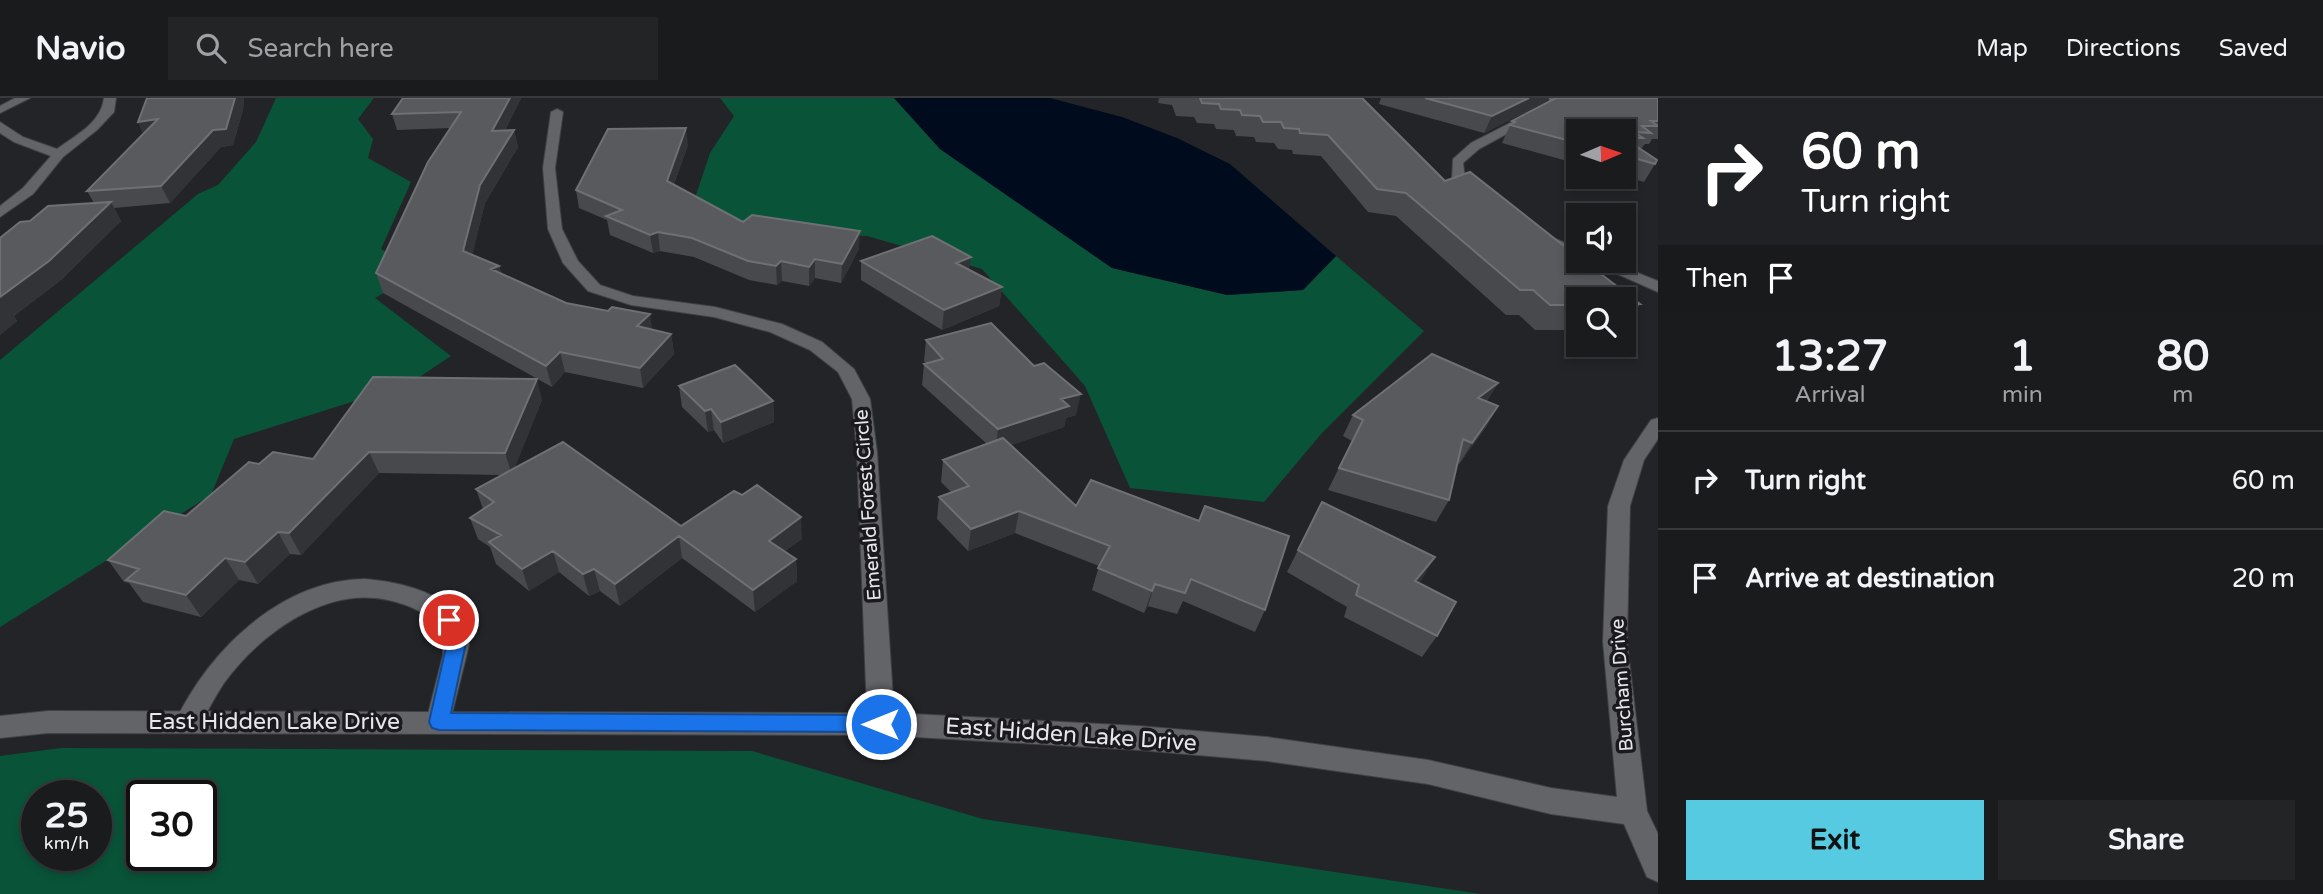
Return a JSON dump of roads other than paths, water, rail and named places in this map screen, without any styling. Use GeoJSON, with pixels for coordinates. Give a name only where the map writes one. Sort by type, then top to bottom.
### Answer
{"type":"FeatureCollection","features":[{"type":"Feature","properties":{"kind":"street"},"geometry":{"type":"LineString","coordinates":[[0,110],[23,98]]}},
{"type":"Feature","properties":{"kind":"street"},"geometry":{"type":"LineString","coordinates":[[0,214],[28,191],[59,155],[101,120],[108,112],[110,98]]}},
{"type":"Feature","properties":{"kind":"street"},"geometry":{"type":"LineString","coordinates":[[1489,209],[1478,202],[1459,179],[1457,162],[1475,146],[1557,103],[1555,98]]}},
{"type":"Feature","properties":{"kind":"street","name":"Emerald Forest Circle"},"geometry":{"type":"LineString","coordinates":[[557,112],[549,167],[555,229],[571,263],[594,288],[631,300],[715,312],[776,328],[816,346],[845,369],[861,399],[867,452],[881,724]]}},
{"type":"Feature","properties":{"kind":"street"},"geometry":{"type":"LineString","coordinates":[[0,126],[19,139],[59,155]]}},
{"type":"Feature","properties":{"kind":"street"},"geometry":{"type":"LineString","coordinates":[[1533,234],[1566,248]]}},
{"type":"Feature","properties":{"kind":"street"},"geometry":{"type":"LineString","coordinates":[[1625,273],[1658,287]]}},
{"type":"Feature","properties":{"kind":"street","name":"Burcham Drive"},"geometry":{"type":"LineString","coordinates":[[1658,424],[1634,460],[1619,506],[1615,642],[1633,812],[1658,867]]}},
{"type":"Feature","properties":{"kind":"street"},"geometry":{"type":"LineString","coordinates":[[188,722],[216,674],[246,642],[275,619],[314,599],[359,588],[397,593],[423,601],[449,620],[457,638],[439,722]]}},
{"type":"Feature","properties":{"kind":"street","name":"East Hidden Lake Drive"},"geometry":{"type":"LineString","coordinates":[[0,727],[48,722],[881,724],[1139,738],[1267,749],[1428,772],[1551,801],[1633,812]]}},
{"type":"Feature","properties":{"kind":"water"},"geometry":{"type":"Polygon","coordinates":[[[894,98],[1050,98],[1122,117],[1177,138],[1230,164],[1336,256],[1303,290],[1227,295],[1112,268],[940,149],[894,98]]]}}]}
